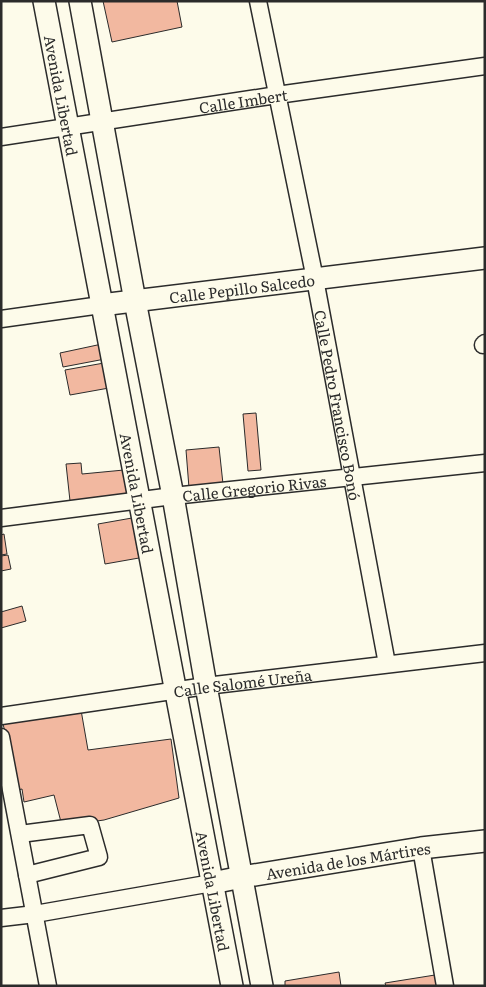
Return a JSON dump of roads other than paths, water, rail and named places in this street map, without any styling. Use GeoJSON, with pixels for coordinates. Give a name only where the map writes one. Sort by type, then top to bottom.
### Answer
{"type":"FeatureCollection","features":[{"type":"Feature","properties":{"kind":"main road","name":"Avenida Libertad"},"geometry":{"type":"LineString","coordinates":[[44,1],[232,986]]}},
{"type":"Feature","properties":{"kind":"main road","name":"Avenida Libertad"},"geometry":{"type":"LineString","coordinates":[[80,1],[173,496],[262,986]]}},
{"type":"Feature","properties":{"kind":"main road","name":"Calle Pepillo Salcedo"},"geometry":{"type":"LineString","coordinates":[[101,305],[485,258]]}},
{"type":"Feature","properties":{"kind":"main road","name":"Avenida de los Mártires"},"geometry":{"type":"LineString","coordinates":[[212,883],[421,848],[485,841]]}},
{"type":"Feature","properties":{"kind":"street","name":"Calle Pedro Francisco Bonó"},"geometry":{"type":"LineString","coordinates":[[258,1],[315,279],[387,664]]}},
{"type":"Feature","properties":{"kind":"street","name":"Calle Imbert"},"geometry":{"type":"LineString","coordinates":[[1,137],[485,66]]}},
{"type":"Feature","properties":{"kind":"street","name":"Calle Pepillo Salcedo"},"geometry":{"type":"LineString","coordinates":[[1,319],[101,305]]}},
{"type":"Feature","properties":{"kind":"street","name":"Calle Gregorio Rivas"},"geometry":{"type":"LineString","coordinates":[[139,500],[485,463]]}},
{"type":"Feature","properties":{"kind":"street"},"geometry":{"type":"LineString","coordinates":[[1,518],[139,500]]}},
{"type":"Feature","properties":{"kind":"street","name":"Calle Salomé Ureña"},"geometry":{"type":"LineString","coordinates":[[1,716],[174,690],[485,653]]}},
{"type":"Feature","properties":{"kind":"street"},"geometry":{"type":"LineString","coordinates":[[1,736],[48,986]]}},
{"type":"Feature","properties":{"kind":"street"},"geometry":{"type":"LineString","coordinates":[[20,834],[90,825],[99,857],[28,875]]}},
{"type":"Feature","properties":{"kind":"street"},"geometry":{"type":"LineString","coordinates":[[421,848],[445,986]]}},
{"type":"Feature","properties":{"kind":"street"},"geometry":{"type":"LineString","coordinates":[[1,918],[35,914],[212,883]]}}]}
